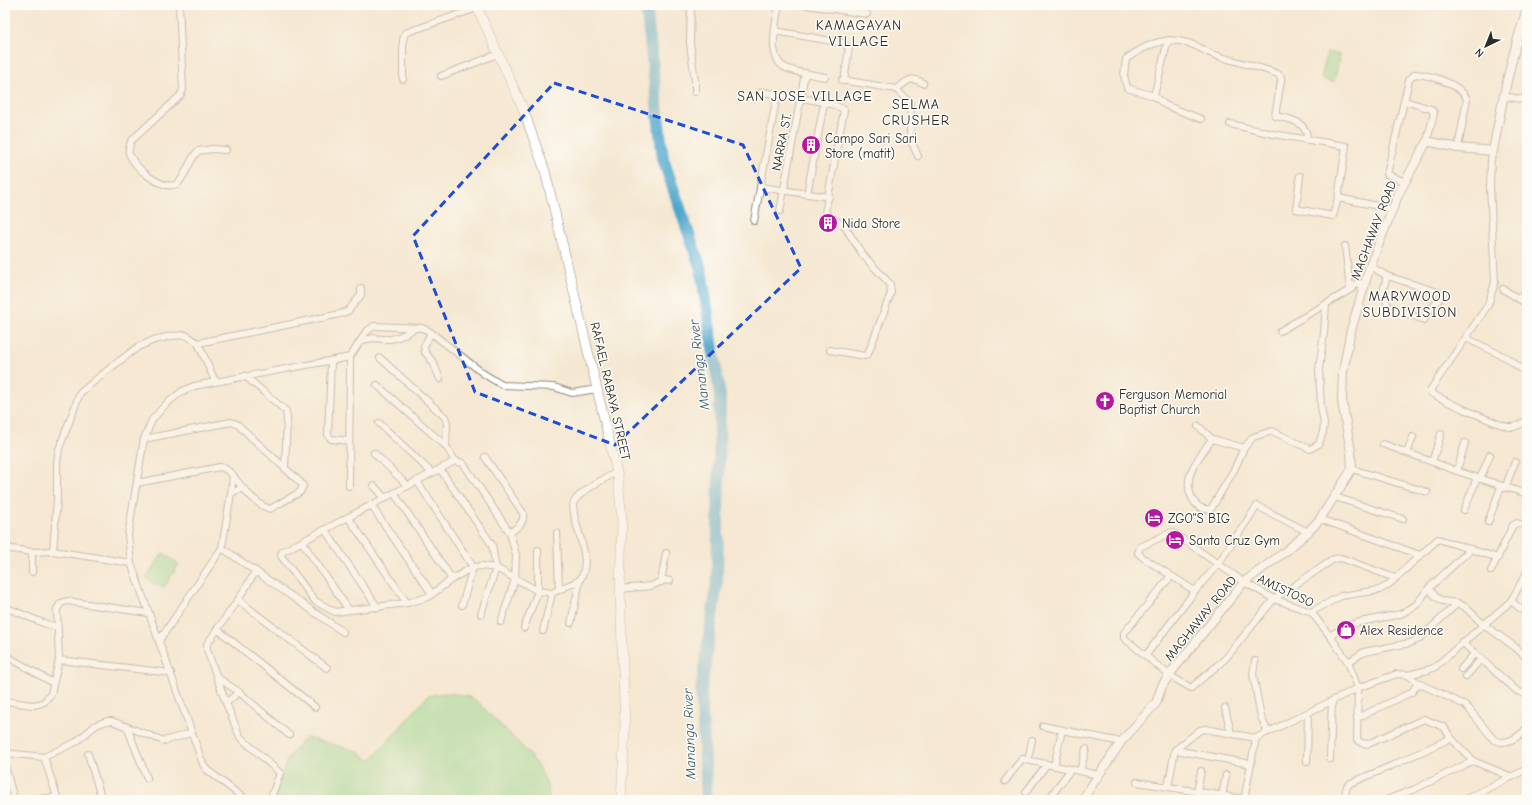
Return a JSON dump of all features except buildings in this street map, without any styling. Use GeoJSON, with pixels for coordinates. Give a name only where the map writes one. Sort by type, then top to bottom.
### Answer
{"type":"FeatureCollection","features":[{"type":"Feature","properties":{"kind":"main road","name":"RAFAEL RABAYA STREET"},"geometry":{"type":"LineString","coordinates":[[477,7],[522,106],[544,171],[617,472],[622,521],[620,589],[625,729],[621,800]]}},
{"type":"Feature","properties":{"kind":"street"},"geometry":{"type":"LineString","coordinates":[[179,5],[183,90],[180,96],[131,141],[128,151],[133,162],[154,180],[163,184],[176,184],[181,181],[193,156],[198,150],[226,150]]}},
{"type":"Feature","properties":{"kind":"street"},"geometry":{"type":"LineString","coordinates":[[691,5],[690,43],[695,92]]}},
{"type":"Feature","properties":{"kind":"street"},"geometry":{"type":"LineString","coordinates":[[778,5],[775,31],[775,57],[785,68],[825,77]]}},
{"type":"Feature","properties":{"kind":"street"},"geometry":{"type":"LineString","coordinates":[[807,5],[867,14]]}},
{"type":"Feature","properties":{"kind":"street"},"geometry":{"type":"LineString","coordinates":[[403,80],[403,40],[405,34],[477,7]]}},
{"type":"Feature","properties":{"kind":"street"},"geometry":{"type":"LineString","coordinates":[[1527,9],[1515,46],[1491,159],[1490,187],[1495,282],[1488,305],[1431,389],[1431,393],[1465,409],[1510,427],[1522,424],[1527,420]]}},
{"type":"Feature","properties":{"kind":"street"},"geometry":{"type":"LineString","coordinates":[[775,31],[844,43],[849,48],[843,81],[896,90],[909,102],[911,116],[910,131],[918,156]]}},
{"type":"Feature","properties":{"kind":"street"},"geometry":{"type":"LineString","coordinates":[[1154,96],[1168,40]]}},
{"type":"Feature","properties":{"kind":"street"},"geometry":{"type":"LineString","coordinates":[[1202,119],[1165,105],[1154,96],[1128,88],[1124,75],[1126,59],[1144,47],[1168,40],[1188,43],[1214,55],[1278,74],[1281,77],[1281,81],[1275,116],[1295,121],[1301,125],[1305,130],[1307,140]]}},
{"type":"Feature","properties":{"kind":"street"},"geometry":{"type":"LineString","coordinates":[[441,76],[498,54]]}},
{"type":"Feature","properties":{"kind":"street","name":"NARRA ST."},"geometry":{"type":"LineString","coordinates":[[780,211],[805,73]]}},
{"type":"Feature","properties":{"kind":"street"},"geometry":{"type":"LineString","coordinates":[[1405,182],[1387,174],[1410,80],[1415,74],[1425,75],[1458,87],[1464,93],[1467,99],[1458,148]]}},
{"type":"Feature","properties":{"kind":"street"},"geometry":{"type":"LineString","coordinates":[[896,90],[910,79],[915,79],[923,83]]}},
{"type":"Feature","properties":{"kind":"street"},"geometry":{"type":"LineString","coordinates":[[762,92],[842,107],[845,114],[825,213],[845,228],[863,255],[890,284],[891,293],[868,354],[865,356],[830,350]]}},
{"type":"Feature","properties":{"kind":"street"},"geometry":{"type":"LineString","coordinates":[[754,221],[778,95]]}},
{"type":"Feature","properties":{"kind":"street"},"geometry":{"type":"LineString","coordinates":[[1504,96],[1527,100]]}},
{"type":"Feature","properties":{"kind":"street"},"geometry":{"type":"LineString","coordinates":[[1405,101],[1431,109],[1434,113],[1427,141],[1458,148],[1493,151]]}},
{"type":"Feature","properties":{"kind":"street"},"geometry":{"type":"LineString","coordinates":[[807,194],[824,103]]}},
{"type":"Feature","properties":{"kind":"street"},"geometry":{"type":"LineString","coordinates":[[1230,124],[1273,134],[1346,146],[1338,198],[1333,216],[1296,209],[1300,176]]}},
{"type":"Feature","properties":{"kind":"street","name":"MAGHAWAY ROAD"},"geometry":{"type":"LineString","coordinates":[[1082,800],[1121,742],[1156,702],[1162,686],[1169,675],[1244,582],[1308,532],[1320,519],[1352,469],[1351,452],[1342,401],[1343,372],[1350,334],[1362,284],[1399,193],[1427,141]]}},
{"type":"Feature","properties":{"kind":"street"},"geometry":{"type":"LineString","coordinates":[[760,186],[783,191],[829,197]]}},
{"type":"Feature","properties":{"kind":"street"},"geometry":{"type":"LineString","coordinates":[[1338,198],[1393,209]]}},
{"type":"Feature","properties":{"kind":"street"},"geometry":{"type":"LineString","coordinates":[[1345,246],[1351,288]]}},
{"type":"Feature","properties":{"kind":"street"},"geometry":{"type":"LineString","coordinates":[[1370,266],[1387,276],[1438,292],[1440,298],[1424,320],[1388,306],[1383,291],[1387,276]]}},
{"type":"Feature","properties":{"kind":"street"},"geometry":{"type":"LineString","coordinates":[[1280,331],[1351,288],[1355,290],[1362,284]]}},
{"type":"Feature","properties":{"kind":"street"},"geometry":{"type":"LineString","coordinates":[[198,343],[340,314],[348,310],[362,295],[361,288]]}},
{"type":"Feature","properties":{"kind":"street"},"geometry":{"type":"LineString","coordinates":[[1503,289],[1527,304]]}},
{"type":"Feature","properties":{"kind":"street"},"geometry":{"type":"LineString","coordinates":[[1519,299],[1527,289]]}},
{"type":"Feature","properties":{"kind":"street"},"geometry":{"type":"LineString","coordinates":[[1212,438],[1189,474],[1188,486],[1191,497],[1197,506],[1205,510],[1211,509],[1218,499],[1244,448],[1253,437],[1272,431],[1310,449],[1319,444],[1324,424],[1321,406],[1319,369],[1326,304]]}},
{"type":"Feature","properties":{"kind":"street"},"geometry":{"type":"LineString","coordinates":[[349,486],[350,357],[369,329],[374,326],[422,328],[484,374],[502,385],[554,387],[572,393],[597,389]]}},
{"type":"Feature","properties":{"kind":"street"},"geometry":{"type":"LineString","coordinates":[[389,339],[390,326]]}},
{"type":"Feature","properties":{"kind":"street"},"geometry":{"type":"LineString","coordinates":[[360,343],[373,337],[389,339],[402,336],[415,328]]}},
{"type":"Feature","properties":{"kind":"street"},"geometry":{"type":"LineString","coordinates":[[430,333],[424,346],[440,379]]}},
{"type":"Feature","properties":{"kind":"street"},"geometry":{"type":"LineString","coordinates":[[53,551],[59,449],[80,393],[138,346],[171,336],[186,335],[198,343],[215,381]]}},
{"type":"Feature","properties":{"kind":"street"},"geometry":{"type":"LineString","coordinates":[[1466,338],[1507,358],[1527,373]]}},
{"type":"Feature","properties":{"kind":"street"},"geometry":{"type":"LineString","coordinates":[[246,800],[206,769],[203,764],[131,563],[128,535],[144,439],[152,420],[165,405],[181,392],[194,386],[350,357]]}},
{"type":"Feature","properties":{"kind":"street"},"geometry":{"type":"LineString","coordinates":[[380,358],[445,417],[447,423],[446,446]]}},
{"type":"Feature","properties":{"kind":"street"},"geometry":{"type":"LineString","coordinates":[[331,361],[328,435],[332,439],[349,441]]}},
{"type":"Feature","properties":{"kind":"street"},"geometry":{"type":"LineString","coordinates":[[245,376],[287,408],[285,469]]}},
{"type":"Feature","properties":{"kind":"street"},"geometry":{"type":"LineString","coordinates":[[377,386],[446,446],[455,461]]}},
{"type":"Feature","properties":{"kind":"street"},"geometry":{"type":"LineString","coordinates":[[136,483],[220,467],[229,471],[243,488],[264,507],[270,509],[300,492],[303,486],[237,424],[231,422],[144,439]]}},
{"type":"Feature","properties":{"kind":"street"},"geometry":{"type":"LineString","coordinates":[[379,423],[432,473]]}},
{"type":"Feature","properties":{"kind":"street"},"geometry":{"type":"LineString","coordinates":[[1198,426],[1212,438],[1244,448]]}},
{"type":"Feature","properties":{"kind":"street"},"geometry":{"type":"LineString","coordinates":[[1432,462],[1441,434]]}},
{"type":"Feature","properties":{"kind":"street"},"geometry":{"type":"LineString","coordinates":[[1407,453],[1413,437]]}},
{"type":"Feature","properties":{"kind":"street"},"geometry":{"type":"LineString","coordinates":[[1457,471],[1465,443]]}},
{"type":"Feature","properties":{"kind":"street"},"geometry":{"type":"LineString","coordinates":[[1383,444],[1479,479],[1527,494]]}},
{"type":"Feature","properties":{"kind":"street"},"geometry":{"type":"LineString","coordinates":[[374,453],[408,486]]}},
{"type":"Feature","properties":{"kind":"street"},"geometry":{"type":"LineString","coordinates":[[1464,510],[1490,455]]}},
{"type":"Feature","properties":{"kind":"street"},"geometry":{"type":"LineString","coordinates":[[485,457],[523,513],[524,518],[522,522],[510,533]]}},
{"type":"Feature","properties":{"kind":"street"},"geometry":{"type":"LineString","coordinates":[[501,622],[515,579],[516,555],[510,533],[463,463],[455,461],[282,552],[281,556],[315,601],[335,612],[378,608],[407,603],[428,597],[452,579],[473,567],[482,566],[496,568],[515,579],[538,591],[552,593],[580,580]]}},
{"type":"Feature","properties":{"kind":"street"},"geometry":{"type":"LineString","coordinates":[[1488,522],[1515,462]]}},
{"type":"Feature","properties":{"kind":"street"},"geometry":{"type":"LineString","coordinates":[[440,469],[492,545],[496,568],[481,614]]}},
{"type":"Feature","properties":{"kind":"street"},"geometry":{"type":"LineString","coordinates":[[1352,469],[1427,492]]}},
{"type":"Feature","properties":{"kind":"street"},"geometry":{"type":"LineString","coordinates":[[571,623],[580,580],[585,566],[583,548],[573,508],[574,502],[583,493],[617,472]]}},
{"type":"Feature","properties":{"kind":"street"},"geometry":{"type":"LineString","coordinates":[[159,641],[222,548],[231,493],[232,475]]}},
{"type":"Feature","properties":{"kind":"street"},"geometry":{"type":"LineString","coordinates":[[417,481],[473,567],[462,605]]}},
{"type":"Feature","properties":{"kind":"street"},"geometry":{"type":"LineString","coordinates":[[374,486],[385,498]]}},
{"type":"Feature","properties":{"kind":"street"},"geometry":{"type":"LineString","coordinates":[[231,493],[243,488]]}},
{"type":"Feature","properties":{"kind":"street"},"geometry":{"type":"LineString","coordinates":[[394,493],[452,579]]}},
{"type":"Feature","properties":{"kind":"street"},"geometry":{"type":"LineString","coordinates":[[1335,497],[1403,519]]}},
{"type":"Feature","properties":{"kind":"street"},"geometry":{"type":"LineString","coordinates":[[371,505],[432,594]]}},
{"type":"Feature","properties":{"kind":"street"},"geometry":{"type":"LineString","coordinates":[[1146,655],[1195,591],[1218,564],[1257,506],[1308,532]]}},
{"type":"Feature","properties":{"kind":"street"},"geometry":{"type":"LineString","coordinates":[[348,517],[407,603]]}},
{"type":"Feature","properties":{"kind":"street"},"geometry":{"type":"LineString","coordinates":[[1320,519],[1420,555]]}},
{"type":"Feature","properties":{"kind":"street"},"geometry":{"type":"LineString","coordinates":[[1491,571],[1513,525],[1517,523],[1527,526]]}},
{"type":"Feature","properties":{"kind":"street"},"geometry":{"type":"LineString","coordinates":[[325,530],[378,608]]}},
{"type":"Feature","properties":{"kind":"street","name":"AMISTOSO"},"geometry":{"type":"LineString","coordinates":[[1172,576],[1138,553],[1140,547],[1172,532],[1244,582],[1274,600],[1311,612],[1348,662],[1358,688]]}},
{"type":"Feature","properties":{"kind":"street"},"geometry":{"type":"LineString","coordinates":[[557,533],[559,590]]}},
{"type":"Feature","properties":{"kind":"street"},"geometry":{"type":"LineString","coordinates":[[1311,612],[1347,594],[1380,590],[1387,586],[1438,539],[1498,558]]}},
{"type":"Feature","properties":{"kind":"street"},"geometry":{"type":"LineString","coordinates":[[302,542],[349,610]]}},
{"type":"Feature","properties":{"kind":"street"},"geometry":{"type":"LineString","coordinates":[[5,548],[32,552],[53,551],[131,563]]}},
{"type":"Feature","properties":{"kind":"street"},"geometry":{"type":"LineString","coordinates":[[222,548],[342,632]]}},
{"type":"Feature","properties":{"kind":"street"},"geometry":{"type":"LineString","coordinates":[[1330,636],[1349,626],[1401,614],[1416,605],[1429,588],[1470,549]]}},
{"type":"Feature","properties":{"kind":"street"},"geometry":{"type":"LineString","coordinates":[[524,628],[538,591],[538,550]]}},
{"type":"Feature","properties":{"kind":"street"},"geometry":{"type":"LineString","coordinates":[[32,552],[32,572]]}},
{"type":"Feature","properties":{"kind":"street"},"geometry":{"type":"LineString","coordinates":[[661,582],[666,553]]}},
{"type":"Feature","properties":{"kind":"street"},"geometry":{"type":"LineString","coordinates":[[1195,591],[1172,576],[1124,633],[1124,638],[1169,675],[1188,688],[1193,687],[1225,659],[1274,600],[1334,559],[1341,558],[1395,578]]}},
{"type":"Feature","properties":{"kind":"street"},"geometry":{"type":"LineString","coordinates":[[256,571],[238,600],[207,644],[207,650],[226,704],[240,737],[280,773],[270,800]]}},
{"type":"Feature","properties":{"kind":"street"},"geometry":{"type":"LineString","coordinates":[[1168,786],[1175,750],[1200,730],[1205,729],[1256,738],[1358,688],[1397,674],[1408,675],[1435,667],[1511,601],[1527,572]]}},
{"type":"Feature","properties":{"kind":"street"},"geometry":{"type":"LineString","coordinates":[[620,589],[651,586],[661,582],[670,581]]}},
{"type":"Feature","properties":{"kind":"street"},"geometry":{"type":"LineString","coordinates":[[1429,588],[1435,596],[1442,601],[1458,603],[1527,658]]}},
{"type":"Feature","properties":{"kind":"street"},"geometry":{"type":"LineString","coordinates":[[543,631],[552,593]]}},
{"type":"Feature","properties":{"kind":"street"},"geometry":{"type":"LineString","coordinates":[[238,600],[327,668]]}},
{"type":"Feature","properties":{"kind":"street"},"geometry":{"type":"LineString","coordinates":[[5,701],[32,705],[39,704],[48,698],[59,660],[57,609],[61,603],[67,601],[148,613]]}},
{"type":"Feature","properties":{"kind":"street"},"geometry":{"type":"LineString","coordinates":[[1511,601],[1527,614]]}},
{"type":"Feature","properties":{"kind":"street"},"geometry":{"type":"LineString","coordinates":[[1348,662],[1364,652],[1410,643],[1419,639],[1458,603]]}},
{"type":"Feature","properties":{"kind":"street"},"geometry":{"type":"LineString","coordinates":[[5,607],[57,627]]}},
{"type":"Feature","properties":{"kind":"street"},"geometry":{"type":"LineString","coordinates":[[217,629],[315,708]]}},
{"type":"Feature","properties":{"kind":"street"},"geometry":{"type":"LineString","coordinates":[[1462,642],[1517,691],[1527,695]]}},
{"type":"Feature","properties":{"kind":"street"},"geometry":{"type":"LineString","coordinates":[[1461,670],[1475,653]]}},
{"type":"Feature","properties":{"kind":"street"},"geometry":{"type":"LineString","coordinates":[[5,655],[53,683]]}},
{"type":"Feature","properties":{"kind":"street"},"geometry":{"type":"LineString","coordinates":[[1466,676],[1481,659]]}},
{"type":"Feature","properties":{"kind":"street"},"geometry":{"type":"LineString","coordinates":[[59,660],[171,673]]}},
{"type":"Feature","properties":{"kind":"street"},"geometry":{"type":"LineString","coordinates":[[1255,661],[1253,674],[1261,717],[1268,732]]}},
{"type":"Feature","properties":{"kind":"street"},"geometry":{"type":"LineString","coordinates":[[1408,675],[1418,683],[1464,705],[1494,740],[1498,742],[1513,740],[1519,737],[1527,728]]}},
{"type":"Feature","properties":{"kind":"street"},"geometry":{"type":"LineString","coordinates":[[218,678],[239,692],[289,735]]}},
{"type":"Feature","properties":{"kind":"street"},"geometry":{"type":"LineString","coordinates":[[1357,718],[1412,692],[1418,683]]}},
{"type":"Feature","properties":{"kind":"street"},"geometry":{"type":"LineString","coordinates":[[1358,688],[1357,740],[1362,744],[1368,744],[1424,719],[1444,727],[1473,761],[1512,777]]}},
{"type":"Feature","properties":{"kind":"street"},"geometry":{"type":"LineString","coordinates":[[226,704],[239,692]]}},
{"type":"Feature","properties":{"kind":"street"},"geometry":{"type":"LineString","coordinates":[[1330,759],[1332,701]]}},
{"type":"Feature","properties":{"kind":"street"},"geometry":{"type":"LineString","coordinates":[[1225,708],[1231,733]]}},
{"type":"Feature","properties":{"kind":"street"},"geometry":{"type":"LineString","coordinates":[[1307,761],[1308,713]]}},
{"type":"Feature","properties":{"kind":"street"},"geometry":{"type":"LineString","coordinates":[[5,753],[44,756],[76,742],[96,725],[112,721],[164,741],[191,733]]}},
{"type":"Feature","properties":{"kind":"street"},"geometry":{"type":"LineString","coordinates":[[1043,726],[1121,742]]}},
{"type":"Feature","properties":{"kind":"street"},"geometry":{"type":"LineString","coordinates":[[127,727],[147,778]]}},
{"type":"Feature","properties":{"kind":"street"},"geometry":{"type":"LineString","coordinates":[[1026,792],[1051,765],[1062,730]]}},
{"type":"Feature","properties":{"kind":"street"},"geometry":{"type":"LineString","coordinates":[[1137,782],[1244,800],[1256,738]]}},
{"type":"Feature","properties":{"kind":"street"},"geometry":{"type":"LineString","coordinates":[[1344,800],[1347,786],[1351,782],[1391,766],[1452,738]]}},
{"type":"Feature","properties":{"kind":"street"},"geometry":{"type":"LineString","coordinates":[[1028,760],[1032,740]]}},
{"type":"Feature","properties":{"kind":"street"},"geometry":{"type":"LineString","coordinates":[[1080,771],[1086,749]]}},
{"type":"Feature","properties":{"kind":"street"},"geometry":{"type":"LineString","coordinates":[[1175,750],[1251,764]]}},
{"type":"Feature","properties":{"kind":"street"},"geometry":{"type":"LineString","coordinates":[[88,754],[102,800]]}},
{"type":"Feature","properties":{"kind":"street"},"geometry":{"type":"LineString","coordinates":[[24,800],[58,799],[44,756]]}},
{"type":"Feature","properties":{"kind":"street"},"geometry":{"type":"LineString","coordinates":[[1005,781],[1022,759],[1099,776]]}},
{"type":"Feature","properties":{"kind":"street"},"geometry":{"type":"LineString","coordinates":[[1386,800],[1415,789],[1473,761]]}},
{"type":"Feature","properties":{"kind":"street"},"geometry":{"type":"LineString","coordinates":[[5,766],[14,800]]}},
{"type":"Feature","properties":{"kind":"street"},"geometry":{"type":"LineString","coordinates":[[1464,800],[1527,769]]}},
{"type":"Feature","properties":{"kind":"street"},"geometry":{"type":"LineString","coordinates":[[1048,800],[1071,770]]}},
{"type":"Feature","properties":{"kind":"street"},"geometry":{"type":"LineString","coordinates":[[1197,792],[1201,771]]}},
{"type":"Feature","properties":{"kind":"street"},"geometry":{"type":"LineString","coordinates":[[1222,796],[1226,775]]}},
{"type":"Feature","properties":{"kind":"highlighted area"},"geometry":{"type":"Polygon","coordinates":[[[554,83],[743,145],[801,268],[615,445],[475,392],[413,236],[554,83]]]}},
{"type":"Feature","properties":{"kind":"green space"},"geometry":{"type":"Polygon","coordinates":[[[1327,52],[1340,55],[1334,82],[1321,79],[1327,52]]]}},
{"type":"Feature","properties":{"kind":"green space"},"geometry":{"type":"Polygon","coordinates":[[[163,553],[179,564],[163,589],[146,578],[163,553]]]}},
{"type":"Feature","properties":{"kind":"green space"},"geometry":{"type":"Polygon","coordinates":[[[444,693],[458,694],[474,699],[518,742],[528,753],[543,776],[548,788],[549,800],[272,800],[288,758],[305,737],[358,751],[370,761],[428,696],[444,693]]]}},
{"type":"Feature","properties":{"kind":"waterway","name":"Mananga River"},"geometry":{"type":"LineString","coordinates":[[646,5],[663,159],[701,269],[720,396],[717,584],[701,690],[707,800]]}},
{"type":"Feature","properties":{"kind":"place","name":"Campo Sari Sari Store (matit)"},"geometry":{"type":"Point","coordinates":[811,145]}},
{"type":"Feature","properties":{"kind":"place","name":"Nida Store"},"geometry":{"type":"Point","coordinates":[828,223]}},
{"type":"Feature","properties":{"kind":"place","name":"Ferguson Memorial Baptist Church"},"geometry":{"type":"Point","coordinates":[1105,401]}},
{"type":"Feature","properties":{"kind":"place","name":"ZGO\"S BIG"},"geometry":{"type":"Point","coordinates":[1154,518]}},
{"type":"Feature","properties":{"kind":"place","name":"Santa Cruz Gym"},"geometry":{"type":"Point","coordinates":[1175,540]}},
{"type":"Feature","properties":{"kind":"place","name":"Alex Residence"},"geometry":{"type":"Point","coordinates":[1346,630]}},
{"type":"Feature","properties":{"kind":"district","name":"KAMAGAYAN VILLAGE"},"geometry":{"type":"Point","coordinates":[859,34]}},
{"type":"Feature","properties":{"kind":"district","name":"SAN JOSE VILLAGE"},"geometry":{"type":"Point","coordinates":[805,96]}},
{"type":"Feature","properties":{"kind":"district","name":"SELMA CRUSHER"},"geometry":{"type":"Point","coordinates":[916,112]}},
{"type":"Feature","properties":{"kind":"district","name":"MARYWOOD SUBDIVISION"},"geometry":{"type":"Point","coordinates":[1410,304]}}]}
